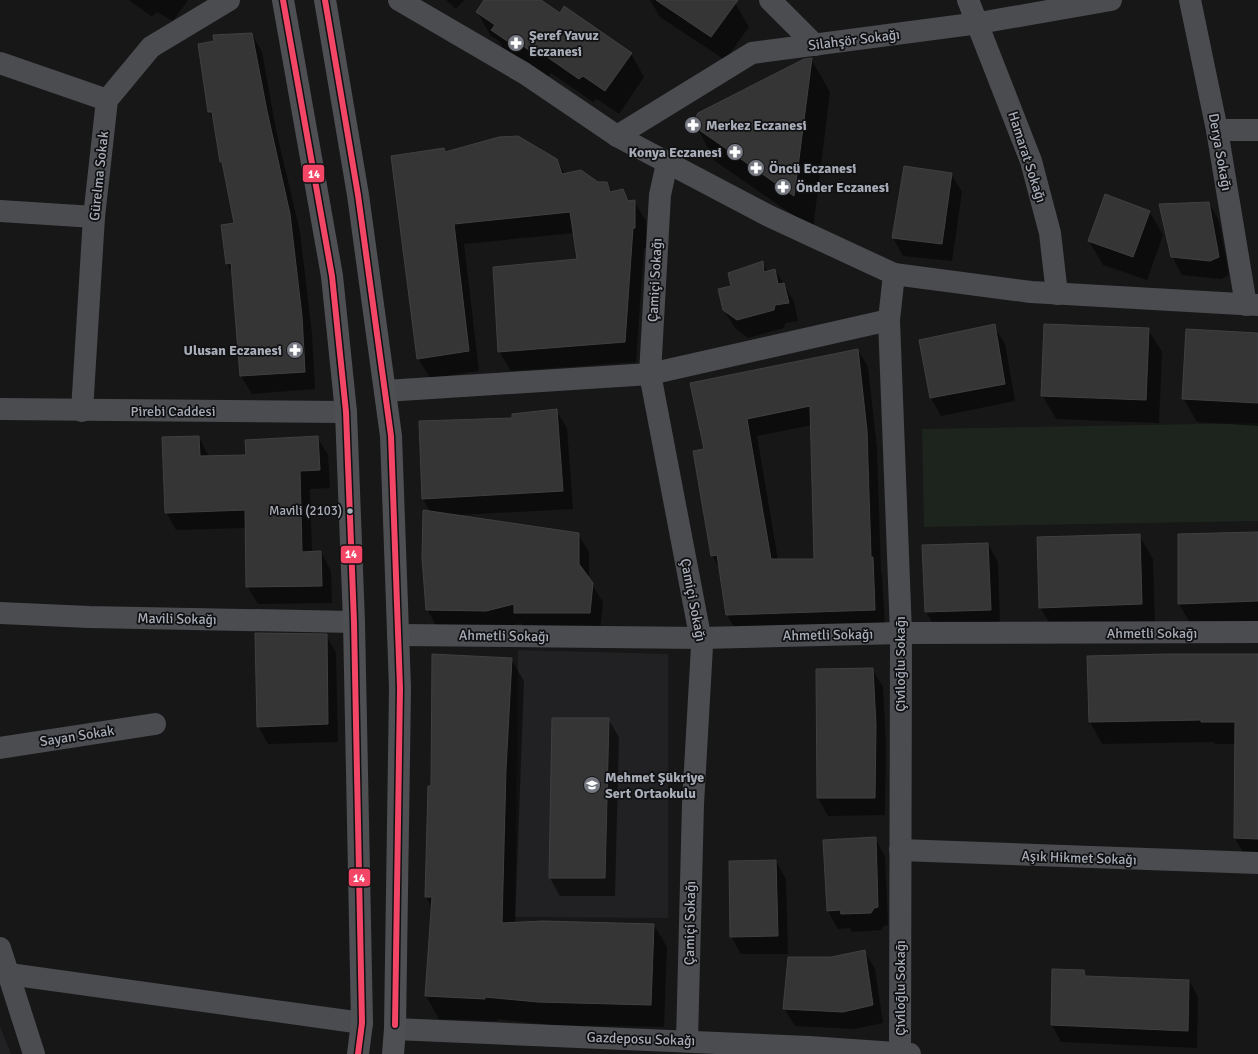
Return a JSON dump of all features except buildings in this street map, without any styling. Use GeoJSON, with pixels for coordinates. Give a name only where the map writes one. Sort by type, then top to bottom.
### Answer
{"type":"FeatureCollection","features":[{"type":"Feature","properties":{"kind":"main road"},"geometry":{"type":"LineString","coordinates":[[283,0],[332,276],[346,412],[354,622],[362,1023],[358,1054]]}},
{"type":"Feature","properties":{"kind":"main road"},"geometry":{"type":"LineString","coordinates":[[325,0],[358,195],[391,436],[400,688],[395,1029],[393,1054]]}},
{"type":"Feature","properties":{"kind":"street"},"geometry":{"type":"LineString","coordinates":[[0,63],[107,100],[151,47],[229,0]]}},
{"type":"Feature","properties":{"kind":"street"},"geometry":{"type":"LineString","coordinates":[[399,0],[524,73],[617,136],[769,216],[894,274],[1057,294],[1252,305]]}},
{"type":"Feature","properties":{"kind":"street"},"geometry":{"type":"LineString","coordinates":[[770,0],[815,45]]}},
{"type":"Feature","properties":{"kind":"street","name":"Hamarat Sokağı"},"geometry":{"type":"LineString","coordinates":[[968,0],[979,23],[1031,161],[1050,233],[1057,294]]}},
{"type":"Feature","properties":{"kind":"street","name":"Silahşör Sokağı"},"geometry":{"type":"LineString","coordinates":[[617,136],[752,53],[979,23],[1111,0]]}},
{"type":"Feature","properties":{"kind":"street","name":"Derya Sokağı"},"geometry":{"type":"LineString","coordinates":[[1190,0],[1252,305]]}},
{"type":"Feature","properties":{"kind":"street","name":"Gürelma Sokak"},"geometry":{"type":"LineString","coordinates":[[82,411],[94,217],[107,100]]}},
{"type":"Feature","properties":{"kind":"street"},"geometry":{"type":"LineString","coordinates":[[1217,130],[1258,130]]}},
{"type":"Feature","properties":{"kind":"street","name":"Çamiçi Sokağı"},"geometry":{"type":"LineString","coordinates":[[667,163],[660,195],[650,374],[702,646],[693,804],[688,1042]]}},
{"type":"Feature","properties":{"kind":"street"},"geometry":{"type":"LineString","coordinates":[[0,211],[94,217]]}},
{"type":"Feature","properties":{"kind":"street","name":"Çiviloğlu Sokağı"},"geometry":{"type":"LineString","coordinates":[[894,274],[889,320],[901,633],[900,850],[905,1054]]}},
{"type":"Feature","properties":{"kind":"street"},"geometry":{"type":"LineString","coordinates":[[385,391],[650,374],[889,320]]}},
{"type":"Feature","properties":{"kind":"street","name":"Pirebi Caddesi"},"geometry":{"type":"LineString","coordinates":[[0,409],[82,411],[346,412]]}},
{"type":"Feature","properties":{"kind":"street","name":"Mavili Sokağı"},"geometry":{"type":"LineString","coordinates":[[0,613],[89,617],[354,622]]}},
{"type":"Feature","properties":{"kind":"street","name":"Ahmetli Sokağı"},"geometry":{"type":"LineString","coordinates":[[398,635],[701,638],[901,633],[1258,632]]}},
{"type":"Feature","properties":{"kind":"street","name":"Sayan Sokak"},"geometry":{"type":"LineString","coordinates":[[0,748],[155,724]]}},
{"type":"Feature","properties":{"kind":"street","name":"Aşık Hikmet Sokağı"},"geometry":{"type":"LineString","coordinates":[[900,850],[1258,863]]}},
{"type":"Feature","properties":{"kind":"street"},"geometry":{"type":"LineString","coordinates":[[0,948],[34,1054]]}},
{"type":"Feature","properties":{"kind":"street"},"geometry":{"type":"LineString","coordinates":[[9,974],[362,1023]]}},
{"type":"Feature","properties":{"kind":"street","name":"Gazdeposu Sokağı"},"geometry":{"type":"LineString","coordinates":[[395,1029],[688,1042],[809,1050],[905,1054]]}},
{"type":"Feature","properties":{"kind":"shaded area"},"geometry":{"type":"Polygon","coordinates":[[[1258,423],[1258,521],[924,527],[922,429],[1258,423]]]}},
{"type":"Feature","properties":{"kind":"shaded area","name":"Mehmet Şükriye Sert Ortaokulu"},"geometry":{"type":"Polygon","coordinates":[[[518,650],[668,654],[668,918],[515,917],[518,650]]]}},
{"type":"Feature","properties":{"kind":"shaded area"},"geometry":{"type":"Polygon","coordinates":[[[0,1026],[11,1054],[0,1054],[0,1026]]]}},
{"type":"Feature","properties":{"kind":"transit line","name":"14"},"geometry":{"type":"LineString","coordinates":[[283,0],[332,276],[346,412],[354,622],[362,1023],[358,1054]]}},
{"type":"Feature","properties":{"kind":"transit line","name":"14"},"geometry":{"type":"LineString","coordinates":[[325,0],[358,195],[391,436],[400,688],[395,1025]]}},
{"type":"Feature","properties":{"kind":"place","name":"Şeref Yavuz Eczanesi"},"geometry":{"type":"Point","coordinates":[516,43]}},
{"type":"Feature","properties":{"kind":"place","name":"Merkez Eczanesi"},"geometry":{"type":"Point","coordinates":[693,125]}},
{"type":"Feature","properties":{"kind":"place","name":"Konya Eczanesi"},"geometry":{"type":"Point","coordinates":[735,152]}},
{"type":"Feature","properties":{"kind":"place","name":"Öncü Eczanesi"},"geometry":{"type":"Point","coordinates":[756,168]}},
{"type":"Feature","properties":{"kind":"place","name":"Önder Eczanesi"},"geometry":{"type":"Point","coordinates":[783,187]}},
{"type":"Feature","properties":{"kind":"place","name":"Ulusan Eczanesi"},"geometry":{"type":"Point","coordinates":[295,350]}},
{"type":"Feature","properties":{"kind":"place","name":"Mavili (2103)"},"geometry":{"type":"Point","coordinates":[350,511]}},
{"type":"Feature","properties":{"kind":"place","name":"Mehmet Şükriye Sert Ortaokulu"},"geometry":{"type":"Point","coordinates":[592,785]}}]}
